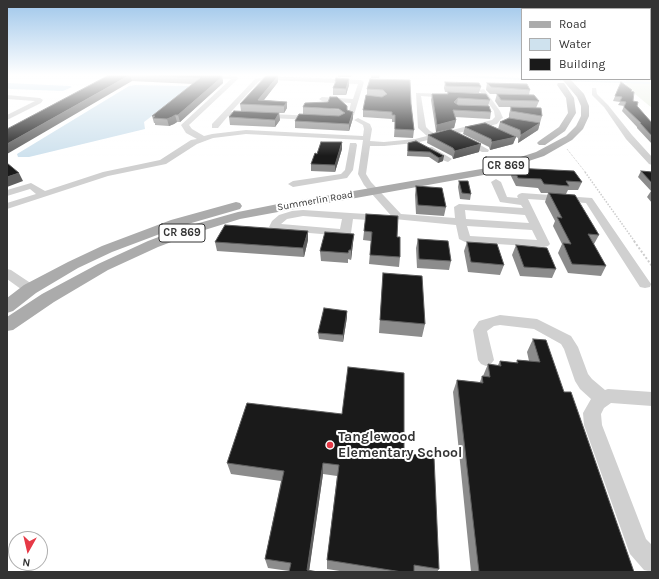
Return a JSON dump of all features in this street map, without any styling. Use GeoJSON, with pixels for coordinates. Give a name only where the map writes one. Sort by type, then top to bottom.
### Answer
{"type":"FeatureCollection","features":[{"type":"Feature","properties":{"kind":"main road","name":"Summerlin Road"},"geometry":{"type":"LineString","coordinates":[[7,325],[48,298],[86,276],[122,258],[170,238],[220,221],[516,154],[539,144],[562,129],[572,113],[571,102]]}},
{"type":"Feature","properties":{"kind":"main road","name":"Summerlin Road"},"geometry":{"type":"LineString","coordinates":[[7,308],[30,289],[73,265],[107,249],[176,222],[239,205],[489,171],[540,154],[562,143],[576,132],[585,116],[586,111],[584,102]]}},
{"type":"Feature","properties":{"kind":"main road"},"geometry":{"type":"LineString","coordinates":[[7,303],[30,289]]}},
{"type":"Feature","properties":{"kind":"street"},"geometry":{"type":"LineString","coordinates":[[7,118],[39,102]]}},
{"type":"Feature","properties":{"kind":"street"},"geometry":{"type":"LineString","coordinates":[[203,139],[189,131],[186,125],[210,102]]}},
{"type":"Feature","properties":{"kind":"street"},"geometry":{"type":"LineString","coordinates":[[215,126],[237,102]]}},
{"type":"Feature","properties":{"kind":"street"},"geometry":{"type":"LineString","coordinates":[[357,102],[351,118],[368,126],[362,174],[371,187],[398,217]]}},
{"type":"Feature","properties":{"kind":"street"},"geometry":{"type":"LineString","coordinates":[[419,102],[422,128],[426,133],[435,136]]}},
{"type":"Feature","properties":{"kind":"street"},"geometry":{"type":"LineString","coordinates":[[493,102],[500,110]]}},
{"type":"Feature","properties":{"kind":"street"},"geometry":{"type":"LineString","coordinates":[[602,102],[629,137],[652,162]]}},
{"type":"Feature","properties":{"kind":"street"},"geometry":{"type":"LineString","coordinates":[[485,109],[500,110]]}},
{"type":"Feature","properties":{"kind":"street"},"geometry":{"type":"LineString","coordinates":[[7,206],[106,174],[163,162],[186,147],[203,139],[223,134],[246,132],[384,144],[415,141],[502,121],[499,118],[500,110]]}},
{"type":"Feature","properties":{"kind":"street"},"geometry":{"type":"LineString","coordinates":[[226,114],[323,118]]}},
{"type":"Feature","properties":{"kind":"street"},"geometry":{"type":"LineString","coordinates":[[284,130],[292,117]]}},
{"type":"Feature","properties":{"kind":"street"},"geometry":{"type":"LineString","coordinates":[[482,126],[495,132]]}},
{"type":"Feature","properties":{"kind":"street"},"geometry":{"type":"LineString","coordinates":[[451,133],[485,150]]}},
{"type":"Feature","properties":{"kind":"street"},"geometry":{"type":"LineString","coordinates":[[415,141],[448,159]]}},
{"type":"Feature","properties":{"kind":"street"},"geometry":{"type":"LineString","coordinates":[[304,142],[353,145],[365,142]]}},
{"type":"Feature","properties":{"kind":"street"},"geometry":{"type":"LineString","coordinates":[[293,184],[344,176],[348,170],[353,145]]}},
{"type":"Feature","properties":{"kind":"street"},"geometry":{"type":"LineString","coordinates":[[496,182],[504,200],[527,207]]}},
{"type":"Feature","properties":{"kind":"street"},"geometry":{"type":"LineString","coordinates":[[7,193],[30,186],[43,194]]}},
{"type":"Feature","properties":{"kind":"street"},"geometry":{"type":"LineString","coordinates":[[527,207],[459,208],[465,239],[544,244],[522,196],[588,200],[645,284]]}},
{"type":"Feature","properties":{"kind":"street"},"geometry":{"type":"LineString","coordinates":[[348,216],[345,233],[274,227],[283,217],[302,213],[398,217],[536,227]]}},
{"type":"Feature","properties":{"kind":"street"},"geometry":{"type":"LineString","coordinates":[[7,273],[30,289]]}},
{"type":"Feature","properties":{"kind":"street"},"geometry":{"type":"LineString","coordinates":[[486,360],[480,330],[484,325],[500,320],[537,324],[566,340],[571,347],[581,376],[586,384],[603,399]]}},
{"type":"Feature","properties":{"kind":"street"},"geometry":{"type":"LineString","coordinates":[[652,399],[608,396],[598,403],[592,412],[593,425],[638,546],[652,562]]}},
{"type":"Feature","properties":{"kind":"path"},"geometry":{"type":"LineString","coordinates":[[562,143],[587,174],[652,266]]}},
{"type":"Feature","properties":{"kind":"shaded area"},"geometry":{"type":"Polygon","coordinates":[[[645,102],[652,102],[652,108],[645,102]]]}},
{"type":"Feature","properties":{"kind":"water"},"geometry":{"type":"Polygon","coordinates":[[[103,102],[170,102],[144,122],[145,129],[29,157],[18,157],[17,154],[103,102]]]}},
{"type":"Feature","properties":{"kind":"building"},"geometry":{"type":"Polygon","coordinates":[[[58,102],[82,102],[7,144],[7,129],[58,102]]]}},
{"type":"Feature","properties":{"kind":"building"},"geometry":{"type":"Polygon","coordinates":[[[170,102],[193,102],[178,115],[167,119],[153,118],[155,116],[152,116],[170,102]]]}},
{"type":"Feature","properties":{"kind":"building"},"geometry":{"type":"Polygon","coordinates":[[[242,102],[287,102],[284,106],[240,104],[242,102]]]}},
{"type":"Feature","properties":{"kind":"building"},"geometry":{"type":"Polygon","coordinates":[[[343,102],[347,106],[347,110],[353,112],[349,124],[295,121],[299,114],[339,116],[345,113],[339,109],[303,107],[305,103],[343,102]]]}},
{"type":"Feature","properties":{"kind":"building"},"geometry":{"type":"Polygon","coordinates":[[[365,102],[411,102],[414,130],[395,129],[395,115],[392,115],[392,112],[363,110],[365,102]]]}},
{"type":"Feature","properties":{"kind":"building"},"geometry":{"type":"Polygon","coordinates":[[[433,102],[454,102],[458,105],[489,106],[491,112],[453,110],[456,120],[437,125],[433,102]]]}},
{"type":"Feature","properties":{"kind":"building"},"geometry":{"type":"Polygon","coordinates":[[[626,102],[638,102],[637,106],[652,123],[652,136],[641,123],[624,107],[626,102]]]}},
{"type":"Feature","properties":{"kind":"building"},"geometry":{"type":"Polygon","coordinates":[[[511,107],[541,108],[542,116],[511,111],[511,107]]]}},
{"type":"Feature","properties":{"kind":"building"},"geometry":{"type":"Polygon","coordinates":[[[234,111],[279,113],[275,120],[229,117],[234,111]]]}},
{"type":"Feature","properties":{"kind":"building"},"geometry":{"type":"Polygon","coordinates":[[[509,118],[540,123],[521,135],[520,130],[500,122],[509,118]]]}},
{"type":"Feature","properties":{"kind":"building"},"geometry":{"type":"Polygon","coordinates":[[[485,123],[516,137],[492,142],[491,139],[465,127],[485,123]]]}},
{"type":"Feature","properties":{"kind":"building"},"geometry":{"type":"Polygon","coordinates":[[[450,129],[481,144],[455,151],[453,148],[428,135],[450,129]]]}},
{"type":"Feature","properties":{"kind":"building"},"geometry":{"type":"Polygon","coordinates":[[[416,141],[444,156],[439,158],[430,152],[408,151],[408,143],[416,141]]]}},
{"type":"Feature","properties":{"kind":"building"},"geometry":{"type":"Polygon","coordinates":[[[321,142],[342,142],[335,165],[311,164],[315,153],[317,154],[321,142]]]}},
{"type":"Feature","properties":{"kind":"building"},"geometry":{"type":"Polygon","coordinates":[[[7,163],[19,173],[7,177],[7,163]]]}},
{"type":"Feature","properties":{"kind":"building"},"geometry":{"type":"Polygon","coordinates":[[[514,168],[574,171],[582,182],[566,181],[569,186],[544,184],[541,179],[518,178],[514,168]]]}},
{"type":"Feature","properties":{"kind":"building"},"geometry":{"type":"Polygon","coordinates":[[[641,171],[652,172],[652,183],[641,171]]]}},
{"type":"Feature","properties":{"kind":"building"},"geometry":{"type":"Polygon","coordinates":[[[459,181],[468,181],[471,194],[462,193],[459,181]]]}},
{"type":"Feature","properties":{"kind":"building"},"geometry":{"type":"Polygon","coordinates":[[[416,186],[442,188],[446,207],[418,205],[416,186]]]}},
{"type":"Feature","properties":{"kind":"building"},"geometry":{"type":"Polygon","coordinates":[[[549,193],[575,195],[599,235],[588,234],[606,266],[572,264],[563,243],[571,244],[557,217],[562,218],[549,193]]]}},
{"type":"Feature","properties":{"kind":"building"},"geometry":{"type":"Polygon","coordinates":[[[366,214],[398,216],[397,237],[400,237],[400,257],[370,255],[372,232],[364,231],[366,214]]]}},
{"type":"Feature","properties":{"kind":"building"},"geometry":{"type":"Polygon","coordinates":[[[225,225],[308,231],[303,248],[215,242],[225,225]]]}},
{"type":"Feature","properties":{"kind":"building"},"geometry":{"type":"Polygon","coordinates":[[[325,232],[354,234],[351,250],[349,250],[348,253],[320,251],[325,232]]]}},
{"type":"Feature","properties":{"kind":"building"},"geometry":{"type":"Polygon","coordinates":[[[418,239],[448,241],[451,261],[419,259],[418,239]]]}},
{"type":"Feature","properties":{"kind":"building"},"geometry":{"type":"Polygon","coordinates":[[[467,242],[497,244],[504,265],[471,262],[467,242]]]}},
{"type":"Feature","properties":{"kind":"building"},"geometry":{"type":"Polygon","coordinates":[[[516,245],[547,248],[556,269],[524,267],[516,245]]]}},
{"type":"Feature","properties":{"kind":"building"},"geometry":{"type":"Polygon","coordinates":[[[383,273],[422,276],[425,324],[380,320],[383,273]]]}},
{"type":"Feature","properties":{"kind":"building"},"geometry":{"type":"Polygon","coordinates":[[[324,308],[347,311],[343,335],[318,333],[324,308]]]}},
{"type":"Feature","properties":{"kind":"building"},"geometry":{"type":"Polygon","coordinates":[[[533,339],[546,340],[564,392],[571,392],[634,572],[479,572],[457,380],[483,383],[482,376],[490,377],[488,364],[501,366],[500,361],[518,363],[517,360],[540,362],[533,339]]]}},
{"type":"Feature","properties":{"kind":"building"},"geometry":{"type":"Polygon","coordinates":[[[348,367],[404,373],[404,453],[434,457],[439,569],[414,565],[414,572],[402,572],[327,560],[339,465],[323,463],[307,570],[318,572],[289,572],[291,563],[265,559],[284,471],[227,463],[247,403],[342,414],[348,367]]]}},
{"type":"Feature","properties":{"kind":"place","name":"Tanglewood Elementary School"},"geometry":{"type":"Point","coordinates":[330,445]}}]}
